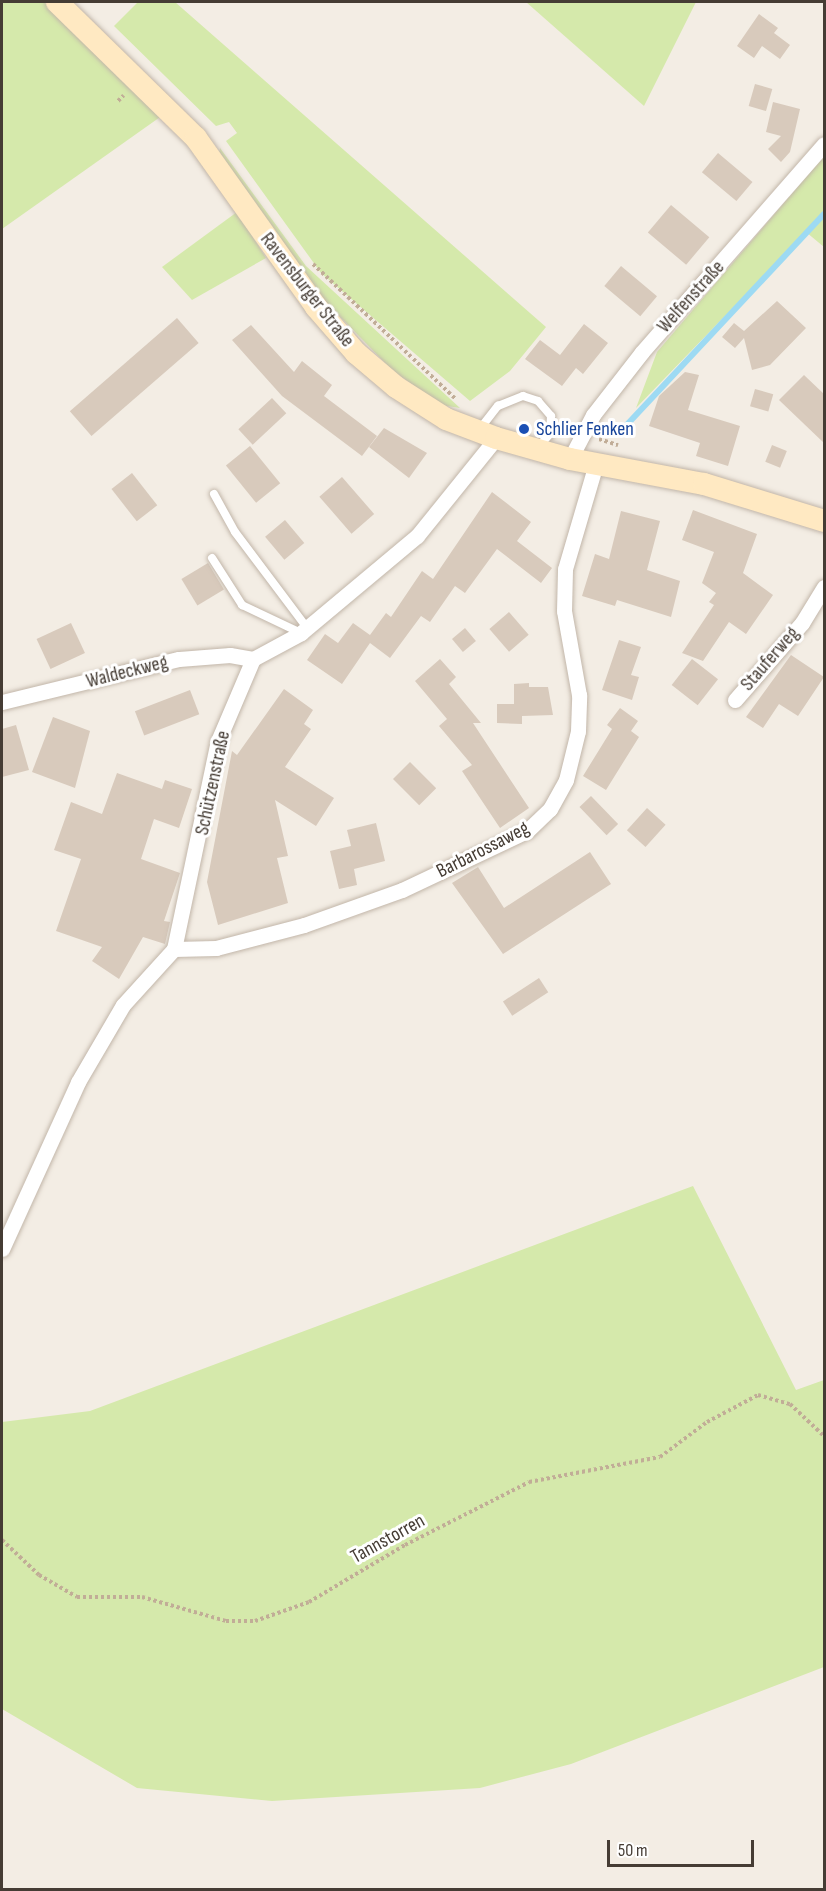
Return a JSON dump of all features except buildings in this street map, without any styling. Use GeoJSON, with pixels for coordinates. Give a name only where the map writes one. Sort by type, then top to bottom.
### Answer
{"type":"FeatureCollection","features":[{"type":"Feature","properties":{"kind":"main road","name":"Ravensburger Straße"},"geometry":{"type":"LineString","coordinates":[[57,2],[196,138],[274,253],[356,353],[396,387],[446,419],[487,435],[570,459],[704,484],[825,521]]}},
{"type":"Feature","properties":{"kind":"street","name":"Welfenstraße"},"geometry":{"type":"LineString","coordinates":[[570,459],[593,415],[642,352],[825,144]]}},
{"type":"Feature","properties":{"kind":"street"},"geometry":{"type":"LineString","coordinates":[[253,659],[304,630],[417,536],[487,435]]}},
{"type":"Feature","properties":{"kind":"street","name":"Barbarossaweg"},"geometry":{"type":"LineString","coordinates":[[174,949],[238,943],[304,925],[402,890],[527,831],[550,809],[566,780],[578,731],[579,695],[564,611],[566,569],[596,464]]}},
{"type":"Feature","properties":{"kind":"street","name":"Stauferweg"},"geometry":{"type":"LineString","coordinates":[[735,700],[802,623],[825,587]]}},
{"type":"Feature","properties":{"kind":"street","name":"Waldeckweg"},"geometry":{"type":"LineString","coordinates":[[2,702],[179,659],[253,659]]}},
{"type":"Feature","properties":{"kind":"street","name":"Schützenstraße"},"geometry":{"type":"LineString","coordinates":[[174,949],[218,741],[253,659]]}},
{"type":"Feature","properties":{"kind":"street"},"geometry":{"type":"LineString","coordinates":[[2,1248],[78,1082],[123,1005],[174,949]]}},
{"type":"Feature","properties":{"kind":"lane"},"geometry":{"type":"LineString","coordinates":[[487,435],[498,405],[523,396],[538,401],[551,416],[550,434],[536,450]]}},
{"type":"Feature","properties":{"kind":"lane"},"geometry":{"type":"LineString","coordinates":[[214,494],[235,532],[304,630]]}},
{"type":"Feature","properties":{"kind":"lane"},"geometry":{"type":"LineString","coordinates":[[212,558],[242,605],[304,630]]}},
{"type":"Feature","properties":{"kind":"path"},"geometry":{"type":"LineString","coordinates":[[306,257],[448,391],[487,435]]}},
{"type":"Feature","properties":{"kind":"path","name":"Tannstorren"},"geometry":{"type":"LineString","coordinates":[[2,1540],[39,1575],[77,1597],[142,1597],[226,1621],[255,1621],[309,1602],[405,1545],[529,1482],[660,1457],[707,1422],[758,1395],[790,1404],[825,1436]]}},
{"type":"Feature","properties":{"kind":"green space"},"geometry":{"type":"Polygon","coordinates":[[[44,2],[163,115],[2,229],[2,3],[44,2]]]}},
{"type":"Feature","properties":{"kind":"green space"},"geometry":{"type":"Polygon","coordinates":[[[138,2],[175,2],[546,327],[510,371],[470,401],[321,273],[226,141],[237,133],[229,122],[216,126],[114,26],[138,2]]]}},
{"type":"Feature","properties":{"kind":"green space"},"geometry":{"type":"Polygon","coordinates":[[[526,2],[696,2],[644,106],[526,2]]]}},
{"type":"Feature","properties":{"kind":"green space"},"geometry":{"type":"Polygon","coordinates":[[[220,148],[306,266],[460,408],[441,405],[392,370],[322,298],[219,154],[220,148]]]}},
{"type":"Feature","properties":{"kind":"green space"},"geometry":{"type":"Polygon","coordinates":[[[824,156],[824,247],[806,232],[636,408],[657,352],[824,156]]]}},
{"type":"Feature","properties":{"kind":"green space"},"geometry":{"type":"Polygon","coordinates":[[[237,212],[266,258],[192,300],[162,267],[237,212]]]}},
{"type":"Feature","properties":{"kind":"green space"},"geometry":{"type":"Polygon","coordinates":[[[693,1186],[796,1390],[824,1380],[824,1667],[571,1764],[480,1788],[272,1801],[137,1788],[2,1709],[2,1422],[90,1411],[693,1186]]]}},
{"type":"Feature","properties":{"kind":"waterway"},"geometry":{"type":"LineString","coordinates":[[621,431],[824,214]]}},
{"type":"Feature","properties":{"kind":"place","name":"Schlier Fenken"},"geometry":{"type":"Point","coordinates":[524,429]}}]}
